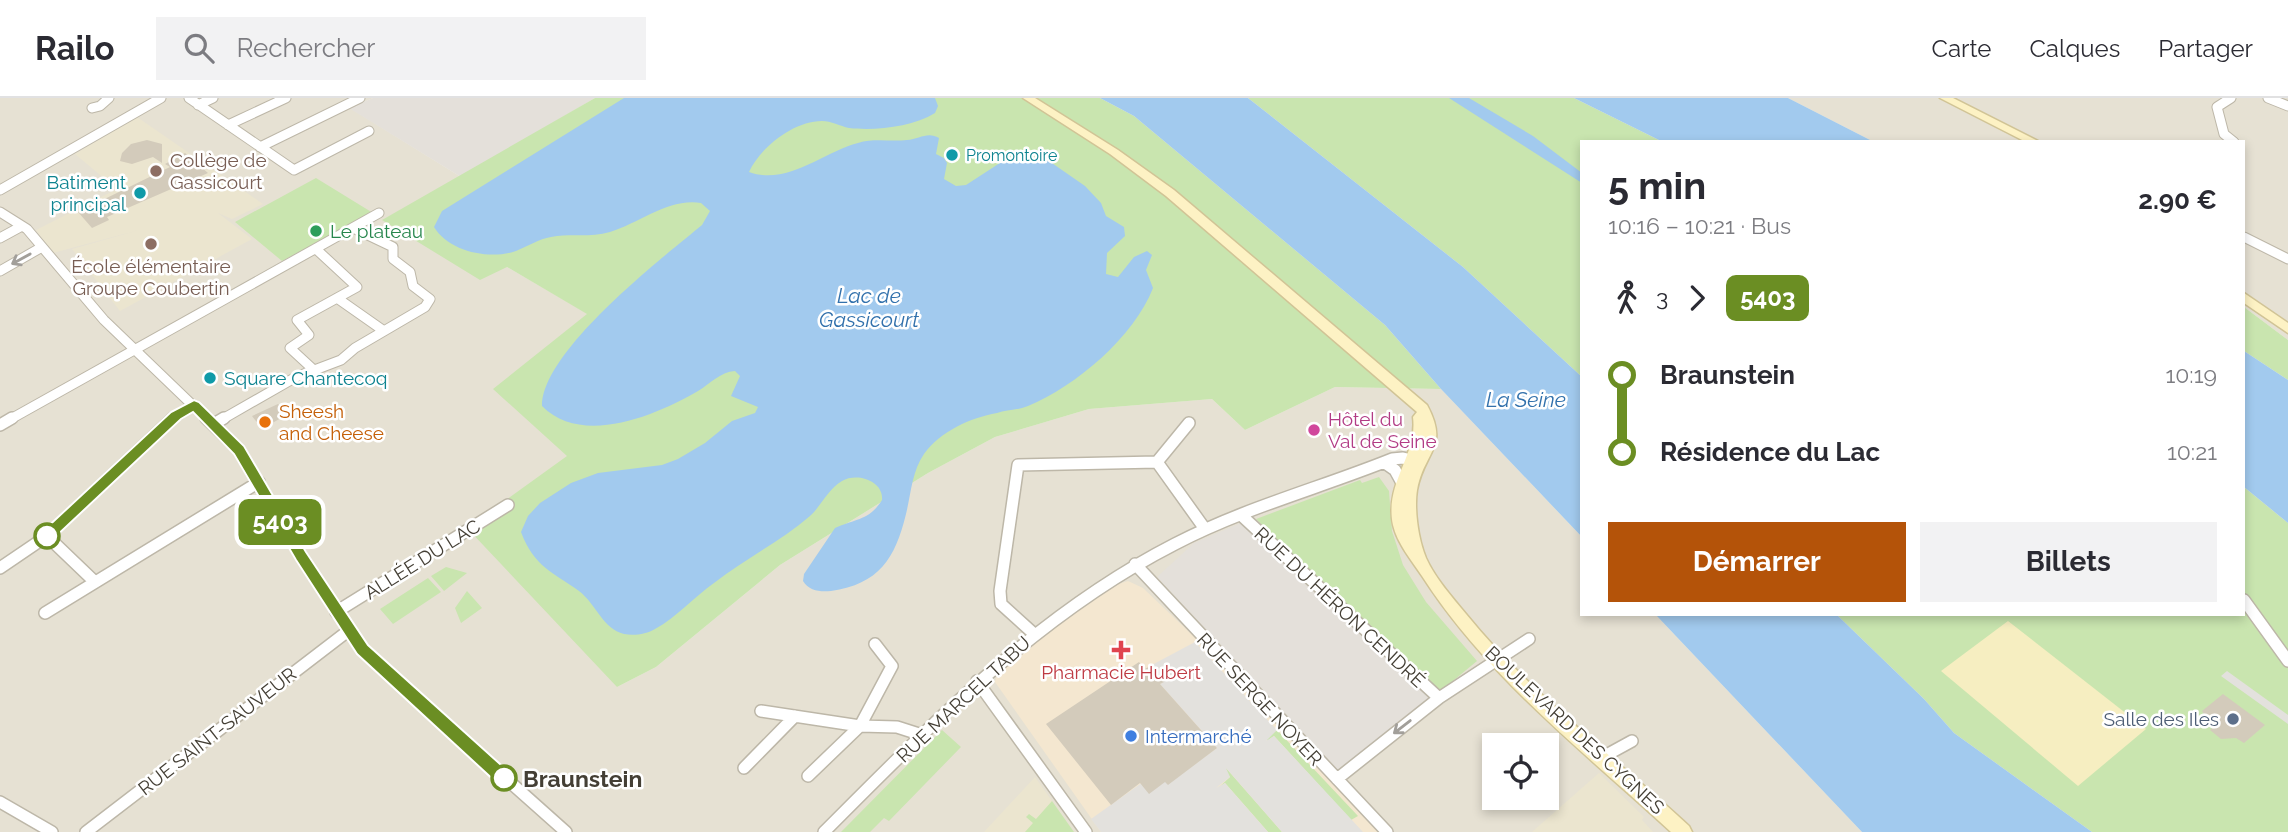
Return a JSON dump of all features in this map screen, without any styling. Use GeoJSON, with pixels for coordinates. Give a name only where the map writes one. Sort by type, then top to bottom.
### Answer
{"type":"FeatureCollection","features":[{"type":"Feature","properties":{"kind":"main road","name":"BOULEVARD DES CYGNES"},"geometry":{"type":"LineString","coordinates":[[1028,98],[1114,152],[1170,193],[1407,396],[1422,426],[1411,468],[1398,499],[1400,527],[1419,560],[1444,599],[1497,658],[1683,832]]}},
{"type":"Feature","properties":{"kind":"main road"},"geometry":{"type":"LineString","coordinates":[[1945,98],[2031,140]]}},
{"type":"Feature","properties":{"kind":"main road"},"geometry":{"type":"LineString","coordinates":[[2245,298],[2288,329]]}},
{"type":"Feature","properties":{"kind":"street"},"geometry":{"type":"LineString","coordinates":[[92,108],[100,106],[109,98]]}},
{"type":"Feature","properties":{"kind":"street"},"geometry":{"type":"LineString","coordinates":[[0,191],[161,98]]}},
{"type":"Feature","properties":{"kind":"street"},"geometry":{"type":"LineString","coordinates":[[188,98],[293,170],[369,131]]}},
{"type":"Feature","properties":{"kind":"street"},"geometry":{"type":"LineString","coordinates":[[198,105],[213,98]]}},
{"type":"Feature","properties":{"kind":"street"},"geometry":{"type":"LineString","coordinates":[[228,125],[286,98]]}},
{"type":"Feature","properties":{"kind":"street"},"geometry":{"type":"LineString","coordinates":[[260,147],[360,98]]}},
{"type":"Feature","properties":{"kind":"street"},"geometry":{"type":"LineString","coordinates":[[2231,98],[2217,107],[2224,134],[2232,140]]}},
{"type":"Feature","properties":{"kind":"street"},"geometry":{"type":"LineString","coordinates":[[2268,98],[2288,106]]}},
{"type":"Feature","properties":{"kind":"street"},"geometry":{"type":"LineString","coordinates":[[0,212],[22,226],[90,305],[239,450],[348,631],[378,666],[566,832]]}},
{"type":"Feature","properties":{"kind":"street"},"geometry":{"type":"LineString","coordinates":[[0,425],[379,213]]}},
{"type":"Feature","properties":{"kind":"street"},"geometry":{"type":"LineString","coordinates":[[0,238],[22,226]]}},
{"type":"Feature","properties":{"kind":"street"},"geometry":{"type":"LineString","coordinates":[[214,425],[299,375],[316,372],[348,357],[355,348],[425,307],[430,299],[414,286],[410,272],[393,260],[393,247],[353,228]]}},
{"type":"Feature","properties":{"kind":"street"},"geometry":{"type":"LineString","coordinates":[[2245,238],[2288,259]]}},
{"type":"Feature","properties":{"kind":"street"},"geometry":{"type":"LineString","coordinates":[[0,271],[42,247]]}},
{"type":"Feature","properties":{"kind":"street"},"geometry":{"type":"LineString","coordinates":[[316,249],[358,287],[297,320],[310,335],[290,348],[316,372]]}},
{"type":"Feature","properties":{"kind":"street"},"geometry":{"type":"LineString","coordinates":[[337,298],[384,331]]}},
{"type":"Feature","properties":{"kind":"street"},"geometry":{"type":"LineString","coordinates":[[0,568],[47,536],[176,416],[194,405]]}},
{"type":"Feature","properties":{"kind":"street"},"geometry":{"type":"LineString","coordinates":[[1157,463],[1189,422]]}},
{"type":"Feature","properties":{"kind":"street","name":"RUE MARCEL TABU"},"geometry":{"type":"LineString","coordinates":[[824,832],[977,681],[1033,633],[1085,595],[1135,565],[1241,514],[1396,458],[1411,468]]}},
{"type":"Feature","properties":{"kind":"street"},"geometry":{"type":"LineString","coordinates":[[1157,463],[1205,529]]}},
{"type":"Feature","properties":{"kind":"street"},"geometry":{"type":"LineString","coordinates":[[1033,633],[1001,604],[1000,591],[1018,465],[1157,463]]}},
{"type":"Feature","properties":{"kind":"street"},"geometry":{"type":"LineString","coordinates":[[1383,463],[1395,470],[1411,468]]}},
{"type":"Feature","properties":{"kind":"street"},"geometry":{"type":"LineString","coordinates":[[45,613],[259,482]]}},
{"type":"Feature","properties":{"kind":"street","name":"ALLÉE DU LAC"},"geometry":{"type":"LineString","coordinates":[[336,612],[508,505]]}},
{"type":"Feature","properties":{"kind":"street","name":"RUE DU HÉRON CENDRÉ"},"geometry":{"type":"LineString","coordinates":[[1241,514],[1439,698]]}},
{"type":"Feature","properties":{"kind":"street"},"geometry":{"type":"LineString","coordinates":[[47,536],[95,582]]}},
{"type":"Feature","properties":{"kind":"street","name":"RUE SERGE NOYER"},"geometry":{"type":"LineString","coordinates":[[1135,565],[1387,832]]}},
{"type":"Feature","properties":{"kind":"street"},"geometry":{"type":"LineString","coordinates":[[2245,601],[2288,661]]}},
{"type":"Feature","properties":{"kind":"street","name":"RUE SAINT-SAUVEUR"},"geometry":{"type":"LineString","coordinates":[[86,832],[348,631]]}},
{"type":"Feature","properties":{"kind":"street"},"geometry":{"type":"LineString","coordinates":[[1336,779],[1439,698],[1529,639]]}},
{"type":"Feature","properties":{"kind":"street"},"geometry":{"type":"LineString","coordinates":[[808,776],[860,726],[892,666],[875,644]]}},
{"type":"Feature","properties":{"kind":"street"},"geometry":{"type":"LineString","coordinates":[[977,681],[1086,832]]}},
{"type":"Feature","properties":{"kind":"street"},"geometry":{"type":"LineString","coordinates":[[761,710],[860,726],[897,727],[922,735]]}},
{"type":"Feature","properties":{"kind":"street"},"geometry":{"type":"LineString","coordinates":[[744,768],[795,716]]}},
{"type":"Feature","properties":{"kind":"street"},"geometry":{"type":"LineString","coordinates":[[1601,758],[1632,741]]}},
{"type":"Feature","properties":{"kind":"street"},"geometry":{"type":"LineString","coordinates":[[0,802],[52,832]]}},
{"type":"Feature","properties":{"kind":"shaded area"},"geometry":{"type":"Polygon","coordinates":[[[0,98],[373,98],[350,108],[461,177],[383,220],[507,267],[588,314],[567,456],[617,687],[656,667],[780,565],[928,473],[995,437],[1089,409],[1212,399],[1245,430],[1335,387],[1441,389],[1580,535],[1580,616],[1657,616],[1862,832],[0,832],[0,98]]]}},
{"type":"Feature","properties":{"kind":"shaded area"},"geometry":{"type":"Polygon","coordinates":[[[373,98],[595,98],[461,177],[349,108],[373,98]]]}},
{"type":"Feature","properties":{"kind":"shaded area"},"geometry":{"type":"Polygon","coordinates":[[[1788,98],[2288,98],[2288,340],[2245,308],[2245,140],[1870,140],[1788,98]]]}},
{"type":"Feature","properties":{"kind":"shaded area"},"geometry":{"type":"Polygon","coordinates":[[[137,117],[263,204],[232,219],[218,213],[252,239],[120,311],[72,249],[139,230],[53,253],[36,230],[117,189],[75,154],[137,117]]]}},
{"type":"Feature","properties":{"kind":"shaded area"},"geometry":{"type":"Polygon","coordinates":[[[1241,523],[1434,694],[1339,771],[1157,577],[1194,543],[1241,523]]]}},
{"type":"Feature","properties":{"kind":"shaded area"},"geometry":{"type":"Polygon","coordinates":[[[1128,581],[1143,588],[1209,651],[1379,832],[1101,832],[995,682],[998,669],[1109,587],[1128,581]]]}},
{"type":"Feature","properties":{"kind":"shaded area"},"geometry":{"type":"Polygon","coordinates":[[[1195,642],[1277,730],[1266,741],[1274,736],[1363,832],[1282,832],[1226,768],[1230,777],[1216,788],[1225,783],[1268,832],[1101,832],[1091,819],[1157,772],[1168,784],[1217,748],[1160,684],[1162,683],[1150,666],[1195,642]]]}},
{"type":"Feature","properties":{"kind":"shaded area"},"geometry":{"type":"Polygon","coordinates":[[[2227,671],[2288,715],[2288,724],[2221,676],[2227,671]]]}},
{"type":"Feature","properties":{"kind":"shaded area"},"geometry":{"type":"Polygon","coordinates":[[[1599,773],[1644,817],[1642,820],[1653,832],[1532,832],[1599,773]]]}},
{"type":"Feature","properties":{"kind":"shaded area"},"geometry":{"type":"Polygon","coordinates":[[[1035,777],[1074,832],[984,832],[1035,777]]]}},
{"type":"Feature","properties":{"kind":"green space","name":"Lac de Gassicourt"},"geometry":{"type":"Polygon","coordinates":[[[595,98],[1100,98],[1134,116],[1385,325],[1441,389],[1335,387],[1245,430],[1212,399],[1089,409],[995,437],[928,473],[780,565],[656,667],[617,687],[467,528],[567,456],[493,389],[587,314],[507,267],[480,280],[382,220],[595,98]]]}},
{"type":"Feature","properties":{"kind":"green space"},"geometry":{"type":"Polygon","coordinates":[[[1248,98],[1574,98],[1659,140],[1580,140],[1580,375],[1463,267],[1248,98]]]}},
{"type":"Feature","properties":{"kind":"green space"},"geometry":{"type":"Polygon","coordinates":[[[316,178],[373,213],[282,261],[235,222],[316,178]]]}},
{"type":"Feature","properties":{"kind":"green space"},"geometry":{"type":"Polygon","coordinates":[[[2245,308],[2288,340],[2288,380],[2245,352],[2245,308]]]}},
{"type":"Feature","properties":{"kind":"green space"},"geometry":{"type":"Polygon","coordinates":[[[1379,477],[1389,491],[1392,531],[1403,565],[1426,602],[1477,661],[1436,695],[1256,519],[1360,480],[1362,483],[1379,477]]]}},
{"type":"Feature","properties":{"kind":"green space"},"geometry":{"type":"Polygon","coordinates":[[[2245,488],[2288,523],[2288,832],[2092,832],[1954,733],[1924,699],[1838,616],[2245,616],[2245,488]]]}},
{"type":"Feature","properties":{"kind":"green space"},"geometry":{"type":"Polygon","coordinates":[[[446,567],[467,573],[444,591],[431,576],[446,567]]]}},
{"type":"Feature","properties":{"kind":"green space"},"geometry":{"type":"Polygon","coordinates":[[[428,578],[441,592],[393,624],[380,609],[428,578]]]}},
{"type":"Feature","properties":{"kind":"green space"},"geometry":{"type":"Polygon","coordinates":[[[467,591],[482,608],[461,623],[455,608],[467,591]]]}},
{"type":"Feature","properties":{"kind":"green space"},"geometry":{"type":"Polygon","coordinates":[[[942,730],[961,747],[889,821],[884,818],[870,832],[841,832],[942,730]]]}},
{"type":"Feature","properties":{"kind":"green space"},"geometry":{"type":"Polygon","coordinates":[[[1277,730],[1358,816],[1351,820],[1274,736],[1267,741],[1267,737],[1277,730]]]}},
{"type":"Feature","properties":{"kind":"green space"},"geometry":{"type":"Polygon","coordinates":[[[1226,768],[1282,832],[1268,832],[1225,783],[1217,789],[1230,777],[1224,770],[1226,768]]]}},
{"type":"Feature","properties":{"kind":"green space"},"geometry":{"type":"Polygon","coordinates":[[[1052,801],[1074,832],[1025,832],[1033,823],[1026,817],[1029,814],[1036,819],[1052,801]]]}},
{"type":"Feature","properties":{"kind":"sand"},"geometry":{"type":"Polygon","coordinates":[[[2008,621],[2146,729],[2078,786],[1941,671],[2008,621]]]}},
{"type":"Feature","properties":{"kind":"water","name":"Lac de Gassicourt"},"geometry":{"type":"Polygon","coordinates":[[[624,98],[935,98],[938,106],[935,113],[905,125],[859,129],[822,121],[800,126],[769,145],[749,172],[778,175],[858,143],[907,140],[927,135],[939,138],[936,154],[947,163],[944,179],[956,186],[966,185],[1003,161],[1049,161],[1085,186],[1101,203],[1106,216],[1124,227],[1125,236],[1107,253],[1106,274],[1118,277],[1134,257],[1147,251],[1152,255],[1146,270],[1153,288],[1144,306],[1118,342],[1084,373],[1028,406],[967,422],[947,432],[931,446],[917,468],[896,544],[882,567],[873,575],[848,588],[831,591],[815,590],[803,581],[804,574],[835,528],[861,519],[872,512],[882,500],[879,488],[874,483],[862,478],[848,478],[833,488],[814,512],[799,525],[726,574],[663,624],[652,631],[624,634],[610,627],[585,596],[538,561],[521,532],[528,516],[540,503],[571,483],[598,473],[662,465],[678,459],[705,443],[732,421],[755,413],[758,407],[731,396],[740,376],[735,371],[720,376],[698,391],[662,409],[620,423],[598,426],[577,424],[559,418],[542,406],[547,384],[561,359],[582,334],[633,283],[702,225],[710,211],[701,203],[677,204],[610,232],[551,237],[516,251],[494,255],[471,252],[449,243],[434,227],[442,211],[624,98]]]}},
{"type":"Feature","properties":{"kind":"water","name":"La Seine"},"geometry":{"type":"Polygon","coordinates":[[[1100,98],[1248,98],[1463,267],[1580,375],[1580,535],[1441,389],[1385,325],[1134,116],[1100,98]]]}},
{"type":"Feature","properties":{"kind":"water"},"geometry":{"type":"Polygon","coordinates":[[[1449,98],[1469,98],[1533,136],[1580,171],[1580,182],[1449,98]]]}},
{"type":"Feature","properties":{"kind":"water"},"geometry":{"type":"Polygon","coordinates":[[[1574,98],[1788,98],[1870,140],[1659,140],[1574,98]]]}},
{"type":"Feature","properties":{"kind":"water"},"geometry":{"type":"Polygon","coordinates":[[[2245,352],[2288,380],[2288,523],[2245,488],[2245,352]]]}},
{"type":"Feature","properties":{"kind":"water"},"geometry":{"type":"Polygon","coordinates":[[[1657,616],[1838,616],[1924,699],[1954,733],[2092,832],[1862,832],[1657,616]]]}},
{"type":"Feature","properties":{"kind":"building"},"geometry":{"type":"Polygon","coordinates":[[[147,140],[162,144],[162,163],[153,157],[132,164],[120,161],[122,153],[131,144],[147,140]]]}},
{"type":"Feature","properties":{"kind":"building","name":"Batiment principal"},"geometry":{"type":"Polygon","coordinates":[[[185,153],[208,173],[107,217],[109,220],[92,228],[78,212],[170,167],[165,164],[185,153]]]}},
{"type":"Feature","properties":{"kind":"building","name":"Sheesh and Cheese"},"geometry":{"type":"Polygon","coordinates":[[[278,404],[288,414],[262,429],[252,416],[278,404]]]}},
{"type":"Feature","properties":{"kind":"building","name":"Intermarché"},"geometry":{"type":"Polygon","coordinates":[[[1139,662],[1145,669],[1150,666],[1164,682],[1160,684],[1217,748],[1168,785],[1165,782],[1149,794],[1140,783],[1111,805],[1046,724],[1139,662]]]}},
{"type":"Feature","properties":{"kind":"building","name":"Salle des Iles"},"geometry":{"type":"Polygon","coordinates":[[[2223,694],[2265,725],[2244,743],[2236,738],[2221,739],[2210,730],[2212,728],[2202,711],[2223,694]]]}},
{"type":"Feature","properties":{"kind":"bus line","name":"5403"},"geometry":{"type":"LineString","coordinates":[[47,536],[176,416],[194,405],[239,450],[301,556],[362,650],[504,778]]}},
{"type":"Feature","properties":{"kind":"place","name":"Promontoire"},"geometry":{"type":"Point","coordinates":[952,155]}},
{"type":"Feature","properties":{"kind":"place","name":"Collège de Gassicourt"},"geometry":{"type":"Point","coordinates":[156,171]}},
{"type":"Feature","properties":{"kind":"place","name":"Batiment principal"},"geometry":{"type":"Point","coordinates":[140,193]}},
{"type":"Feature","properties":{"kind":"place","name":"Le plateau"},"geometry":{"type":"Point","coordinates":[316,231]}},
{"type":"Feature","properties":{"kind":"place","name":"École élémentaire Groupe Coubertin"},"geometry":{"type":"Point","coordinates":[151,244]}},
{"type":"Feature","properties":{"kind":"place","name":"Square Chantecoq"},"geometry":{"type":"Point","coordinates":[210,378]}},
{"type":"Feature","properties":{"kind":"place","name":"Sheesh and Cheese"},"geometry":{"type":"Point","coordinates":[265,422]}},
{"type":"Feature","properties":{"kind":"place","name":"Hôtel du Val de Seine"},"geometry":{"type":"Point","coordinates":[1314,430]}},
{"type":"Feature","properties":{"kind":"place","name":"Pharmacie Hubert"},"geometry":{"type":"Point","coordinates":[1121,650]}},
{"type":"Feature","properties":{"kind":"place","name":"Salle des Iles"},"geometry":{"type":"Point","coordinates":[2233,719]}},
{"type":"Feature","properties":{"kind":"place","name":"Intermarché"},"geometry":{"type":"Point","coordinates":[1131,736]}},
{"type":"Feature","properties":{"kind":"place","name":"Braunstein"},"geometry":{"type":"Point","coordinates":[504,778]}}]}
